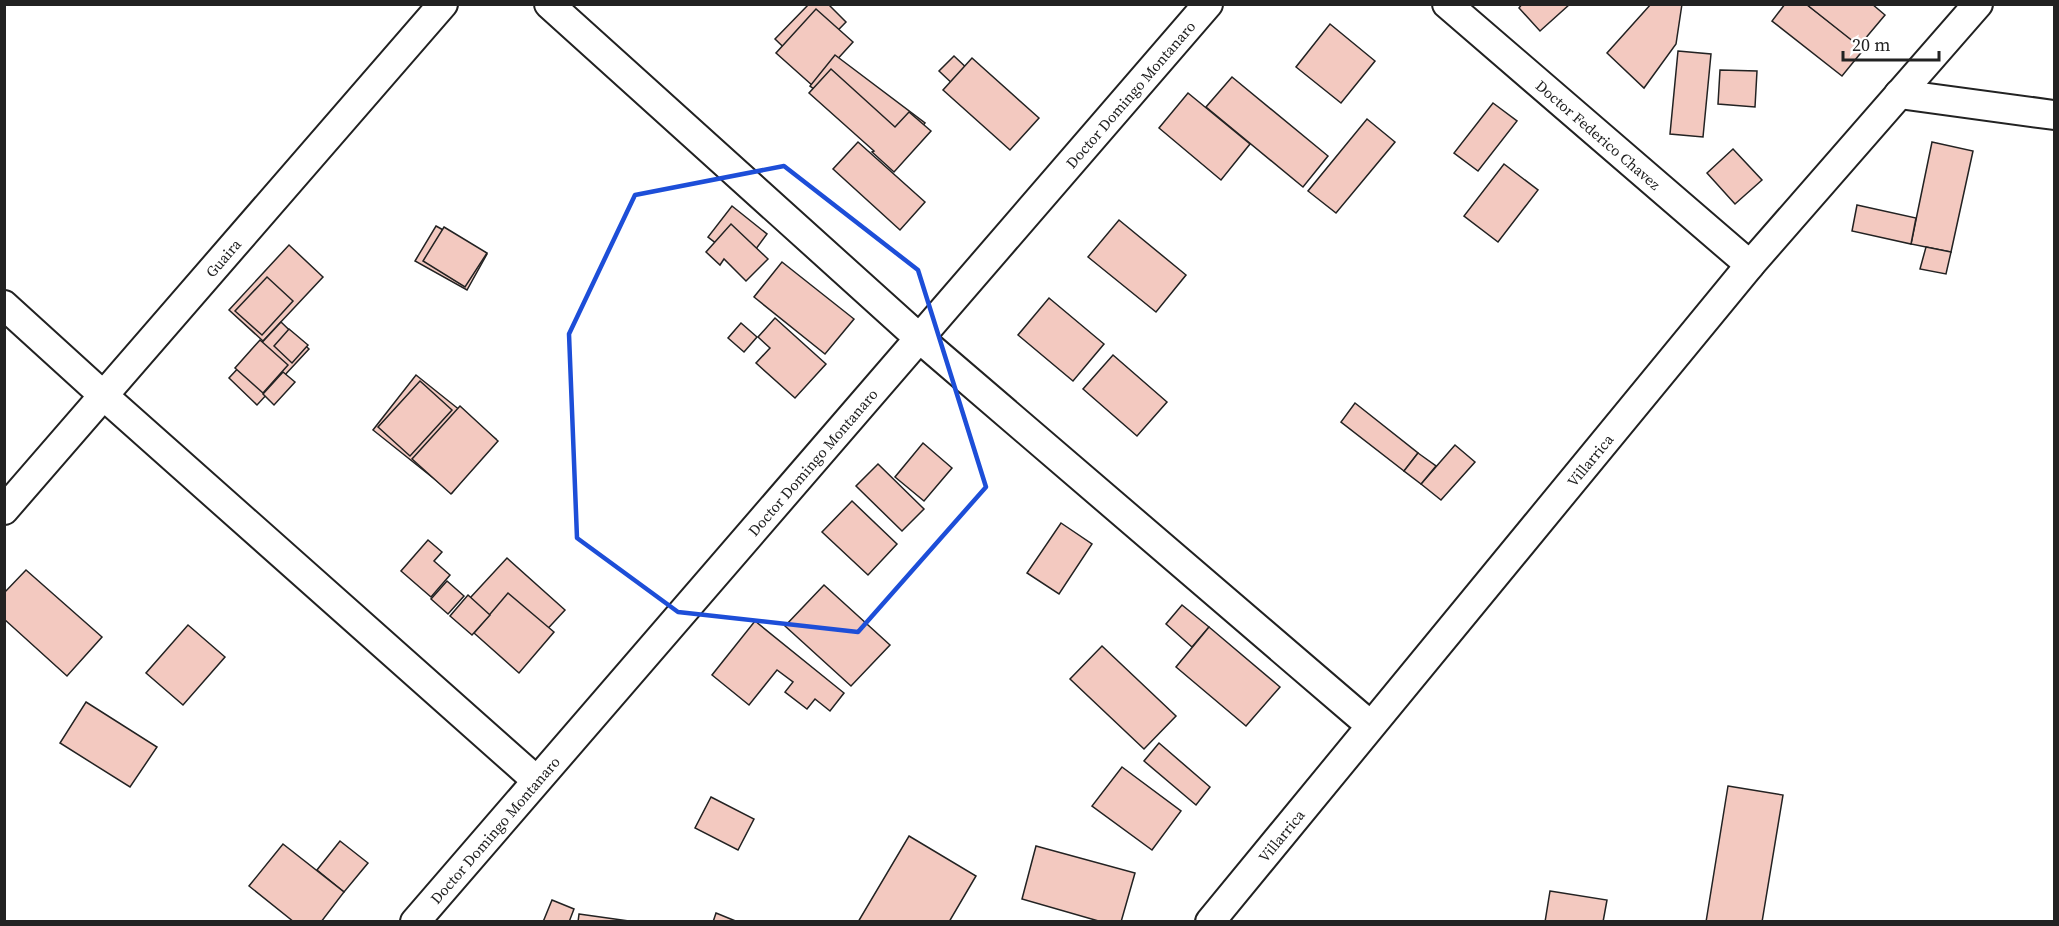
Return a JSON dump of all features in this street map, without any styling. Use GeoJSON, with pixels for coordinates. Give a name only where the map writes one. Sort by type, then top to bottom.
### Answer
{"type":"FeatureCollection","features":[{"type":"Feature","properties":{"kind":"street","name":"Guaira"},"geometry":{"type":"LineString","coordinates":[[4,510],[443,4]]}},
{"type":"Feature","properties":{"kind":"street"},"geometry":{"type":"LineString","coordinates":[[549,4],[919,338],[1370,725]]}},
{"type":"Feature","properties":{"kind":"street","name":"Doctor Domingo Montanaro"},"geometry":{"type":"LineString","coordinates":[[416,921],[1208,4]]}},
{"type":"Feature","properties":{"kind":"street","name":"Doctor Federico Chavez"},"geometry":{"type":"LineString","coordinates":[[1447,4],[1750,265]]}},
{"type":"Feature","properties":{"kind":"street","name":"Villarrica"},"geometry":{"type":"LineString","coordinates":[[1210,921],[1750,265],[1978,4]]}},
{"type":"Feature","properties":{"kind":"street"},"geometry":{"type":"LineString","coordinates":[[1899,94],[2055,115]]}},
{"type":"Feature","properties":{"kind":"street"},"geometry":{"type":"LineString","coordinates":[[4,305],[536,780]]}},
{"type":"Feature","properties":{"kind":"highlighted area"},"geometry":{"type":"Polygon","coordinates":[[[784,166],[918,270],[986,487],[858,632],[678,612],[577,538],[569,334],[635,195],[784,166]]]}},
{"type":"Feature","properties":{"kind":"building"},"geometry":{"type":"Polygon","coordinates":[[[809,4],[828,4],[846,22],[803,66],[775,39],[809,4]]]}},
{"type":"Feature","properties":{"kind":"building"},"geometry":{"type":"Polygon","coordinates":[[[1522,4],[1570,4],[1540,31],[1519,8],[1522,4]]]}},
{"type":"Feature","properties":{"kind":"building"},"geometry":{"type":"Polygon","coordinates":[[[1651,4],[1682,4],[1676,44],[1644,88],[1607,53],[1651,4]]]}},
{"type":"Feature","properties":{"kind":"building"},"geometry":{"type":"Polygon","coordinates":[[[1785,4],[1806,4],[1864,49],[1842,76],[1772,21],[1785,4]]]}},
{"type":"Feature","properties":{"kind":"building"},"geometry":{"type":"Polygon","coordinates":[[[1806,4],[1872,4],[1885,15],[1859,46],[1806,4]]]}},
{"type":"Feature","properties":{"kind":"building"},"geometry":{"type":"Polygon","coordinates":[[[816,9],[853,42],[813,86],[776,53],[816,9]]]}},
{"type":"Feature","properties":{"kind":"building"},"geometry":{"type":"Polygon","coordinates":[[[1330,24],[1375,61],[1341,103],[1296,67],[1330,24]]]}},
{"type":"Feature","properties":{"kind":"building"},"geometry":{"type":"Polygon","coordinates":[[[1678,51],[1711,54],[1703,137],[1670,134],[1678,51]]]}},
{"type":"Feature","properties":{"kind":"building"},"geometry":{"type":"Polygon","coordinates":[[[835,55],[925,123],[901,155],[810,86],[835,55]]]}},
{"type":"Feature","properties":{"kind":"building"},"geometry":{"type":"Polygon","coordinates":[[[954,56],[1004,103],[989,118],[939,71],[954,56]]]}},
{"type":"Feature","properties":{"kind":"building"},"geometry":{"type":"Polygon","coordinates":[[[972,58],[1039,118],[1010,150],[943,90],[972,58]]]}},
{"type":"Feature","properties":{"kind":"building"},"geometry":{"type":"Polygon","coordinates":[[[831,69],[895,127],[909,112],[931,131],[894,172],[809,93],[831,69]]]}},
{"type":"Feature","properties":{"kind":"building"},"geometry":{"type":"Polygon","coordinates":[[[1720,70],[1757,71],[1755,107],[1718,104],[1720,70]]]}},
{"type":"Feature","properties":{"kind":"building"},"geometry":{"type":"Polygon","coordinates":[[[1232,77],[1328,156],[1303,187],[1206,107],[1232,77]]]}},
{"type":"Feature","properties":{"kind":"building"},"geometry":{"type":"Polygon","coordinates":[[[1188,93],[1250,144],[1221,180],[1159,128],[1188,93]]]}},
{"type":"Feature","properties":{"kind":"building"},"geometry":{"type":"Polygon","coordinates":[[[1493,103],[1517,121],[1478,171],[1454,153],[1493,103]]]}},
{"type":"Feature","properties":{"kind":"building"},"geometry":{"type":"Polygon","coordinates":[[[1367,119],[1395,142],[1336,213],[1308,191],[1367,119]]]}},
{"type":"Feature","properties":{"kind":"building"},"geometry":{"type":"Polygon","coordinates":[[[858,142],[925,202],[900,230],[833,169],[858,142]]]}},
{"type":"Feature","properties":{"kind":"building"},"geometry":{"type":"Polygon","coordinates":[[[1932,142],[1973,151],[1951,252],[1911,244],[1932,142]]]}},
{"type":"Feature","properties":{"kind":"building"},"geometry":{"type":"Polygon","coordinates":[[[1733,149],[1762,180],[1735,204],[1707,173],[1733,149]]]}},
{"type":"Feature","properties":{"kind":"building"},"geometry":{"type":"Polygon","coordinates":[[[1504,164],[1538,190],[1498,242],[1464,216],[1504,164]]]}},
{"type":"Feature","properties":{"kind":"building"},"geometry":{"type":"Polygon","coordinates":[[[1857,205],[1916,218],[1911,244],[1852,231],[1857,205]]]}},
{"type":"Feature","properties":{"kind":"building"},"geometry":{"type":"Polygon","coordinates":[[[732,206],[767,234],[744,265],[708,237],[732,206]]]}},
{"type":"Feature","properties":{"kind":"building"},"geometry":{"type":"Polygon","coordinates":[[[1119,220],[1186,275],[1156,312],[1088,257],[1119,220]]]}},
{"type":"Feature","properties":{"kind":"building"},"geometry":{"type":"Polygon","coordinates":[[[731,224],[768,259],[746,281],[724,259],[720,265],[706,252],[731,224]]]}},
{"type":"Feature","properties":{"kind":"building"},"geometry":{"type":"Polygon","coordinates":[[[436,226],[487,254],[467,290],[415,261],[436,226]]]}},
{"type":"Feature","properties":{"kind":"building"},"geometry":{"type":"Polygon","coordinates":[[[444,227],[487,253],[465,287],[423,261],[444,227]]]}},
{"type":"Feature","properties":{"kind":"building"},"geometry":{"type":"Polygon","coordinates":[[[289,245],[323,277],[263,341],[229,310],[289,245]]]}},
{"type":"Feature","properties":{"kind":"building"},"geometry":{"type":"Polygon","coordinates":[[[1926,247],[1951,252],[1946,274],[1920,269],[1926,247]]]}},
{"type":"Feature","properties":{"kind":"building"},"geometry":{"type":"Polygon","coordinates":[[[782,262],[854,319],[825,354],[754,297],[782,262]]]}},
{"type":"Feature","properties":{"kind":"building"},"geometry":{"type":"Polygon","coordinates":[[[267,277],[293,301],[262,335],[235,311],[267,277]]]}},
{"type":"Feature","properties":{"kind":"building"},"geometry":{"type":"Polygon","coordinates":[[[1049,298],[1104,344],[1073,381],[1018,335],[1049,298]]]}},
{"type":"Feature","properties":{"kind":"building"},"geometry":{"type":"Polygon","coordinates":[[[775,318],[826,364],[795,398],[756,363],[770,348],[758,337],[775,318]]]}},
{"type":"Feature","properties":{"kind":"building"},"geometry":{"type":"Polygon","coordinates":[[[281,322],[309,349],[257,405],[229,378],[281,322]]]}},
{"type":"Feature","properties":{"kind":"building"},"geometry":{"type":"Polygon","coordinates":[[[741,323],[757,337],[744,352],[728,338],[741,323]]]}},
{"type":"Feature","properties":{"kind":"building"},"geometry":{"type":"Polygon","coordinates":[[[289,329],[308,345],[292,363],[274,346],[289,329]]]}},
{"type":"Feature","properties":{"kind":"building"},"geometry":{"type":"Polygon","coordinates":[[[260,340],[288,365],[263,393],[235,368],[260,340]]]}},
{"type":"Feature","properties":{"kind":"building"},"geometry":{"type":"Polygon","coordinates":[[[1113,355],[1167,402],[1137,436],[1083,389],[1113,355]]]}},
{"type":"Feature","properties":{"kind":"building"},"geometry":{"type":"Polygon","coordinates":[[[283,372],[295,382],[274,405],[263,394],[283,372]]]}},
{"type":"Feature","properties":{"kind":"building"},"geometry":{"type":"Polygon","coordinates":[[[416,375],[496,439],[452,493],[373,430],[416,375]]]}},
{"type":"Feature","properties":{"kind":"building"},"geometry":{"type":"Polygon","coordinates":[[[420,381],[452,410],[410,456],[378,427],[420,381]]]}},
{"type":"Feature","properties":{"kind":"building"},"geometry":{"type":"Polygon","coordinates":[[[1355,403],[1418,453],[1404,471],[1341,422],[1355,403]]]}},
{"type":"Feature","properties":{"kind":"building"},"geometry":{"type":"Polygon","coordinates":[[[460,406],[498,441],[451,494],[412,459],[460,406]]]}},
{"type":"Feature","properties":{"kind":"building"},"geometry":{"type":"Polygon","coordinates":[[[923,443],[952,468],[924,501],[895,477],[923,443]]]}},
{"type":"Feature","properties":{"kind":"building"},"geometry":{"type":"Polygon","coordinates":[[[1455,445],[1475,462],[1441,500],[1421,484],[1455,445]]]}},
{"type":"Feature","properties":{"kind":"building"},"geometry":{"type":"Polygon","coordinates":[[[1418,453],[1436,466],[1421,484],[1404,471],[1418,453]]]}},
{"type":"Feature","properties":{"kind":"building"},"geometry":{"type":"Polygon","coordinates":[[[878,464],[924,509],[902,531],[856,486],[878,464]]]}},
{"type":"Feature","properties":{"kind":"building"},"geometry":{"type":"Polygon","coordinates":[[[852,501],[897,544],[868,575],[822,532],[852,501]]]}},
{"type":"Feature","properties":{"kind":"building"},"geometry":{"type":"Polygon","coordinates":[[[1061,523],[1092,544],[1059,594],[1027,573],[1061,523]]]}},
{"type":"Feature","properties":{"kind":"building"},"geometry":{"type":"Polygon","coordinates":[[[428,540],[442,552],[434,561],[450,575],[431,597],[401,571],[428,540]]]}},
{"type":"Feature","properties":{"kind":"building"},"geometry":{"type":"Polygon","coordinates":[[[507,558],[565,610],[515,664],[458,611],[507,558]]]}},
{"type":"Feature","properties":{"kind":"building"},"geometry":{"type":"Polygon","coordinates":[[[26,570],[102,637],[67,676],[4,619],[4,593],[26,570]]]}},
{"type":"Feature","properties":{"kind":"building"},"geometry":{"type":"Polygon","coordinates":[[[447,581],[464,596],[448,614],[431,599],[447,581]]]}},
{"type":"Feature","properties":{"kind":"building"},"geometry":{"type":"Polygon","coordinates":[[[824,585],[890,645],[851,686],[785,626],[824,585]]]}},
{"type":"Feature","properties":{"kind":"building"},"geometry":{"type":"Polygon","coordinates":[[[508,593],[554,632],[519,673],[474,633],[508,593]]]}},
{"type":"Feature","properties":{"kind":"building"},"geometry":{"type":"Polygon","coordinates":[[[468,595],[490,615],[472,635],[450,616],[468,595]]]}},
{"type":"Feature","properties":{"kind":"building"},"geometry":{"type":"Polygon","coordinates":[[[1182,605],[1209,627],[1192,647],[1166,624],[1182,605]]]}},
{"type":"Feature","properties":{"kind":"building"},"geometry":{"type":"Polygon","coordinates":[[[755,621],[844,693],[830,711],[815,699],[807,709],[785,692],[793,682],[777,670],[749,705],[712,675],[755,621]]]}},
{"type":"Feature","properties":{"kind":"building"},"geometry":{"type":"Polygon","coordinates":[[[188,625],[225,657],[183,705],[146,673],[188,625]]]}},
{"type":"Feature","properties":{"kind":"building"},"geometry":{"type":"Polygon","coordinates":[[[1209,627],[1280,687],[1246,726],[1176,667],[1209,627]]]}},
{"type":"Feature","properties":{"kind":"building"},"geometry":{"type":"Polygon","coordinates":[[[1102,646],[1176,716],[1144,749],[1070,679],[1102,646]]]}},
{"type":"Feature","properties":{"kind":"building"},"geometry":{"type":"Polygon","coordinates":[[[86,702],[157,747],[130,787],[60,743],[86,702]]]}},
{"type":"Feature","properties":{"kind":"building"},"geometry":{"type":"Polygon","coordinates":[[[1159,743],[1210,787],[1196,805],[1144,761],[1159,743]]]}},
{"type":"Feature","properties":{"kind":"building"},"geometry":{"type":"Polygon","coordinates":[[[1122,767],[1181,811],[1152,850],[1092,806],[1122,767]]]}},
{"type":"Feature","properties":{"kind":"building"},"geometry":{"type":"Polygon","coordinates":[[[1728,786],[1783,795],[1762,922],[1706,922],[1728,786]]]}},
{"type":"Feature","properties":{"kind":"building"},"geometry":{"type":"Polygon","coordinates":[[[711,797],[754,819],[738,850],[695,828],[711,797]]]}},
{"type":"Feature","properties":{"kind":"building"},"geometry":{"type":"Polygon","coordinates":[[[909,836],[976,876],[949,922],[858,922],[909,836]]]}},
{"type":"Feature","properties":{"kind":"building"},"geometry":{"type":"Polygon","coordinates":[[[340,841],[368,863],[344,892],[317,870],[340,841]]]}},
{"type":"Feature","properties":{"kind":"building"},"geometry":{"type":"Polygon","coordinates":[[[283,844],[344,892],[321,922],[294,922],[249,886],[283,844]]]}},
{"type":"Feature","properties":{"kind":"building"},"geometry":{"type":"Polygon","coordinates":[[[1036,846],[1135,873],[1121,922],[1102,922],[1022,899],[1036,846]]]}},
{"type":"Feature","properties":{"kind":"building"},"geometry":{"type":"Polygon","coordinates":[[[1550,891],[1607,900],[1603,922],[1545,922],[1550,891]]]}},
{"type":"Feature","properties":{"kind":"building"},"geometry":{"type":"Polygon","coordinates":[[[552,900],[574,909],[569,922],[543,922],[552,900]]]}},
{"type":"Feature","properties":{"kind":"building"},"geometry":{"type":"Polygon","coordinates":[[[716,913],[738,922],[713,922],[716,913]]]}},
{"type":"Feature","properties":{"kind":"building"},"geometry":{"type":"Polygon","coordinates":[[[579,914],[629,921],[578,922],[579,914]]]}}]}
